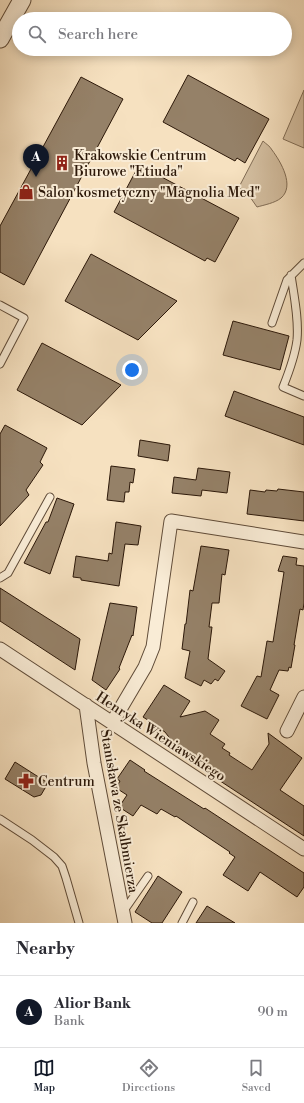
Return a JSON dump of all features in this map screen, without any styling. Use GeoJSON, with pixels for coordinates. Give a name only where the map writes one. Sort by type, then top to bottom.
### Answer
{"type":"FeatureCollection","features":[{"type":"Feature","properties":{"kind":"street"},"geometry":{"type":"LineString","coordinates":[[15,12],[22,0]]}},
{"type":"Feature","properties":{"kind":"street"},"geometry":{"type":"LineString","coordinates":[[0,39],[12,18]]}},
{"type":"Feature","properties":{"kind":"street"},"geometry":{"type":"LineString","coordinates":[[112,723],[145,667],[153,647],[171,521],[304,542]]}},
{"type":"Feature","properties":{"kind":"street","name":"Henryka Wieniawskiego"},"geometry":{"type":"LineString","coordinates":[[0,649],[304,849]]}},
{"type":"Feature","properties":{"kind":"street"},"geometry":{"type":"LineString","coordinates":[[287,731],[304,697]]}},
{"type":"Feature","properties":{"kind":"street","name":"Stanisława ze Skalbmierza"},"geometry":{"type":"LineString","coordinates":[[86,705],[94,763],[124,917]]}},
{"type":"Feature","properties":{"kind":"lane"},"geometry":{"type":"LineString","coordinates":[[272,323],[287,280],[304,263]]}},
{"type":"Feature","properties":{"kind":"lane"},"geometry":{"type":"LineString","coordinates":[[291,275],[297,322],[296,340],[290,367],[283,387],[304,396]]}},
{"type":"Feature","properties":{"kind":"lane"},"geometry":{"type":"LineString","coordinates":[[0,305],[24,318],[0,364]]}},
{"type":"Feature","properties":{"kind":"lane"},"geometry":{"type":"LineString","coordinates":[[0,578],[8,573],[50,497]]}},
{"type":"Feature","properties":{"kind":"lane"},"geometry":{"type":"LineString","coordinates":[[0,819],[32,840],[54,857],[62,866],[79,923]]}},
{"type":"Feature","properties":{"kind":"lane"},"geometry":{"type":"LineString","coordinates":[[124,917],[148,876]]}},
{"type":"Feature","properties":{"kind":"lane"},"geometry":{"type":"LineString","coordinates":[[182,923],[193,902]]}},
{"type":"Feature","properties":{"kind":"shaded area"},"geometry":{"type":"Polygon","coordinates":[[[304,90],[304,148],[283,139],[304,90]]]}},
{"type":"Feature","properties":{"kind":"shaded area"},"geometry":{"type":"Polygon","coordinates":[[[263,141],[269,146],[279,161],[285,174],[287,187],[285,193],[279,200],[257,207],[250,197],[239,187],[263,141]]]}},
{"type":"Feature","properties":{"kind":"building"},"geometry":{"type":"Polygon","coordinates":[[[188,75],[269,119],[245,163],[237,158],[235,161],[163,122],[188,75]]]}},
{"type":"Feature","properties":{"kind":"building","name":"Krakowskie Centrum Biurowe \"Etiuda\""},"geometry":{"type":"Polygon","coordinates":[[[81,77],[123,99],[24,285],[0,272],[0,226],[81,77]]]}},
{"type":"Feature","properties":{"kind":"building"},"geometry":{"type":"Polygon","coordinates":[[[139,165],[239,218],[215,262],[207,258],[205,261],[114,212],[139,165]]]}},
{"type":"Feature","properties":{"kind":"building"},"geometry":{"type":"Polygon","coordinates":[[[91,254],[177,301],[138,340],[65,301],[91,254]]]}},
{"type":"Feature","properties":{"kind":"building"},"geometry":{"type":"Polygon","coordinates":[[[233,321],[289,336],[280,370],[223,355],[233,321]]]}},
{"type":"Feature","properties":{"kind":"building"},"geometry":{"type":"Polygon","coordinates":[[[42,343],[121,385],[82,425],[17,390],[42,343]]]}},
{"type":"Feature","properties":{"kind":"building"},"geometry":{"type":"Polygon","coordinates":[[[234,391],[304,417],[304,445],[225,416],[234,391]]]}},
{"type":"Feature","properties":{"kind":"building"},"geometry":{"type":"Polygon","coordinates":[[[5,425],[47,448],[40,462],[43,465],[26,490],[29,495],[0,526],[0,434],[5,425]]]}},
{"type":"Feature","properties":{"kind":"building"},"geometry":{"type":"Polygon","coordinates":[[[140,440],[170,445],[168,461],[138,456],[140,440]]]}},
{"type":"Feature","properties":{"kind":"building"},"geometry":{"type":"Polygon","coordinates":[[[111,466],[135,469],[133,483],[130,482],[129,492],[125,492],[124,502],[107,500],[111,466]]]}},
{"type":"Feature","properties":{"kind":"building"},"geometry":{"type":"Polygon","coordinates":[[[198,468],[230,472],[227,493],[202,490],[201,496],[172,493],[174,477],[196,480],[198,468]]]}},
{"type":"Feature","properties":{"kind":"building"},"geometry":{"type":"Polygon","coordinates":[[[278,489],[304,492],[304,521],[247,514],[250,490],[265,492],[266,490],[277,491],[278,489]]]}},
{"type":"Feature","properties":{"kind":"building"},"geometry":{"type":"Polygon","coordinates":[[[57,498],[74,504],[50,574],[24,563],[46,522],[48,522],[57,498]]]}},
{"type":"Feature","properties":{"kind":"building"},"geometry":{"type":"Polygon","coordinates":[[[116,522],[141,526],[138,545],[125,544],[119,586],[81,580],[81,578],[73,577],[76,556],[108,561],[109,553],[112,554],[116,522]]]}},
{"type":"Feature","properties":{"kind":"building"},"geometry":{"type":"Polygon","coordinates":[[[201,546],[229,550],[225,575],[222,574],[219,603],[212,603],[209,627],[212,627],[208,659],[225,671],[218,681],[215,679],[211,684],[204,680],[201,686],[185,678],[190,651],[182,649],[190,590],[193,591],[201,546]]]}},
{"type":"Feature","properties":{"kind":"building"},"geometry":{"type":"Polygon","coordinates":[[[283,556],[297,558],[296,565],[304,566],[304,603],[303,610],[300,609],[291,668],[289,667],[288,671],[279,670],[270,690],[279,695],[267,719],[241,706],[257,676],[261,677],[267,641],[273,642],[284,572],[278,571],[283,556]]]}},
{"type":"Feature","properties":{"kind":"building"},"geometry":{"type":"Polygon","coordinates":[[[0,588],[80,639],[75,670],[0,621],[0,588]]]}},
{"type":"Feature","properties":{"kind":"building"},"geometry":{"type":"Polygon","coordinates":[[[110,603],[137,607],[133,636],[132,635],[119,668],[120,669],[106,690],[92,680],[110,603]]]}},
{"type":"Feature","properties":{"kind":"building"},"geometry":{"type":"Polygon","coordinates":[[[164,685],[190,701],[180,717],[205,711],[219,720],[210,734],[225,744],[222,748],[230,753],[229,755],[252,770],[269,744],[268,733],[302,758],[280,790],[304,806],[304,836],[176,752],[178,749],[165,732],[143,717],[164,685]]]}},
{"type":"Feature","properties":{"kind":"building"},"geometry":{"type":"Polygon","coordinates":[[[130,760],[145,770],[144,771],[204,809],[205,808],[304,873],[304,887],[297,897],[260,872],[248,891],[223,875],[235,857],[229,853],[230,852],[176,816],[175,817],[161,809],[157,814],[141,805],[133,816],[119,807],[127,795],[116,788],[120,781],[117,779],[130,760]]]}},
{"type":"Feature","properties":{"kind":"building","name":"Centrum"},"geometry":{"type":"Polygon","coordinates":[[[15,762],[48,783],[41,795],[34,797],[5,779],[15,762]]]}},
{"type":"Feature","properties":{"kind":"building"},"geometry":{"type":"Polygon","coordinates":[[[158,876],[182,892],[162,923],[152,923],[135,912],[158,876]]]}},
{"type":"Feature","properties":{"kind":"building"},"geometry":{"type":"Polygon","coordinates":[[[207,906],[235,923],[196,923],[207,906]]]}},
{"type":"Feature","properties":{"kind":"place","name":"Krakowskie Centrum Biurowe \"Etiuda\""},"geometry":{"type":"Point","coordinates":[62,163]}},
{"type":"Feature","properties":{"kind":"place","name":"Alior Bank"},"geometry":{"type":"Point","coordinates":[36,177]}},
{"type":"Feature","properties":{"kind":"place","name":"Salon kosmetyczny \"Magnolia Med\""},"geometry":{"type":"Point","coordinates":[26,192]}},
{"type":"Feature","properties":{"kind":"place","name":"Centrum"},"geometry":{"type":"Point","coordinates":[26,781]}}]}
